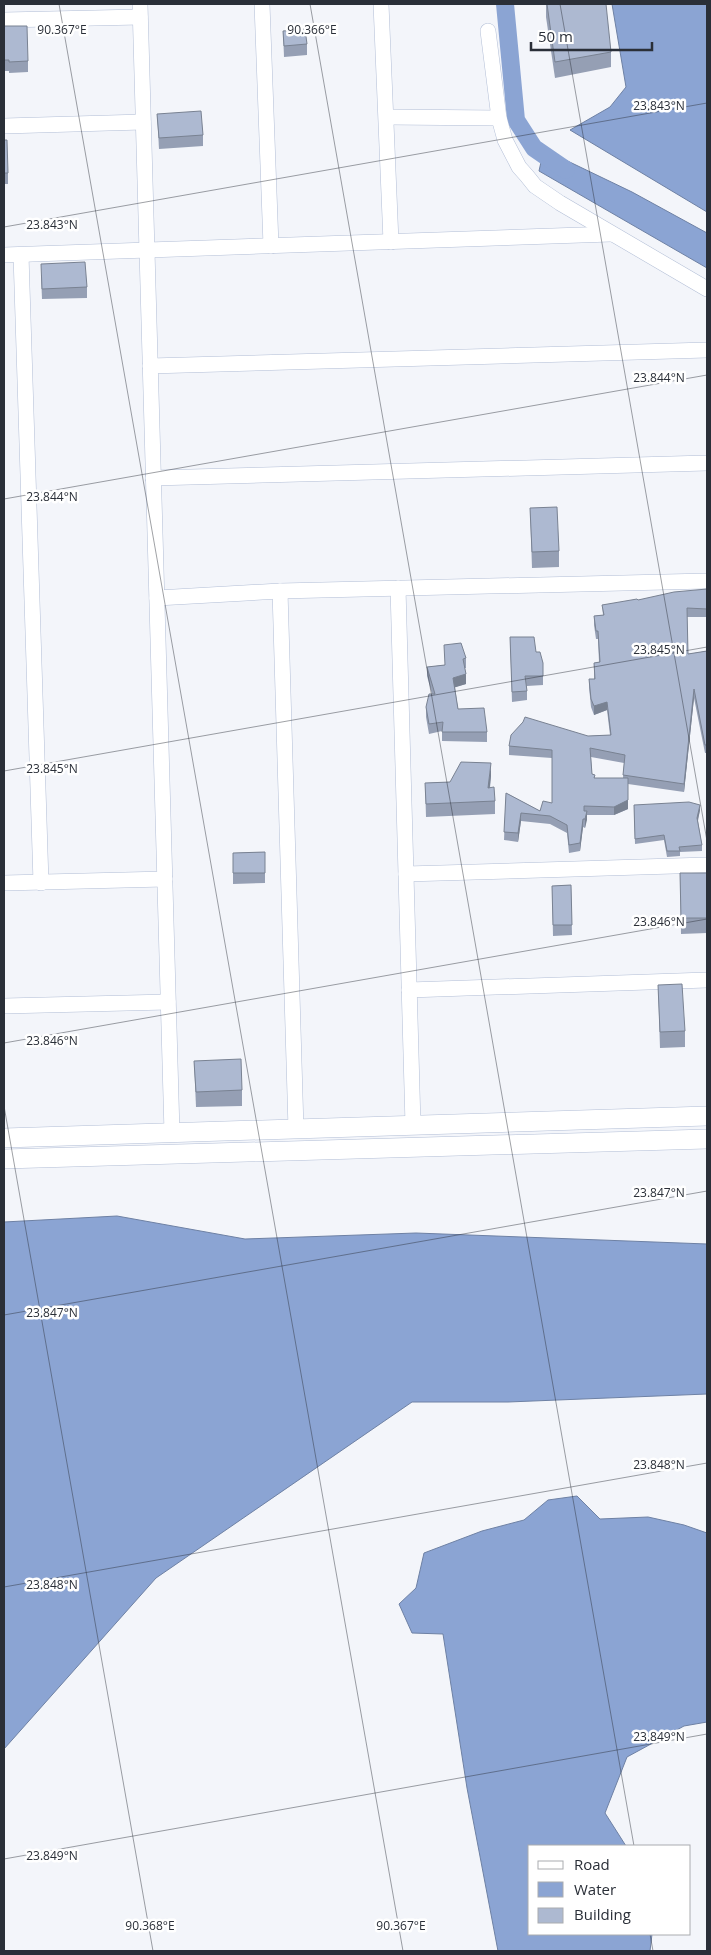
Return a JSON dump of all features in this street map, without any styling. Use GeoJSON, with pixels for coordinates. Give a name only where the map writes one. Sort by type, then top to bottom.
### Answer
{"type":"FeatureCollection","features":[{"type":"Feature","properties":{"kind":"street"},"geometry":{"type":"LineString","coordinates":[[262,4],[270,246]]}},
{"type":"Feature","properties":{"kind":"street"},"geometry":{"type":"LineString","coordinates":[[381,4],[391,242]]}},
{"type":"Feature","properties":{"kind":"street"},"geometry":{"type":"LineString","coordinates":[[4,20],[140,10],[172,1133]]}},
{"type":"Feature","properties":{"kind":"street"},"geometry":{"type":"LineString","coordinates":[[488,31],[498,118],[512,154],[535,186],[611,234],[707,289]]}},
{"type":"Feature","properties":{"kind":"street"},"geometry":{"type":"LineString","coordinates":[[387,117],[498,118]]}},
{"type":"Feature","properties":{"kind":"street"},"geometry":{"type":"LineString","coordinates":[[4,126],[143,122]]}},
{"type":"Feature","properties":{"kind":"street"},"geometry":{"type":"LineString","coordinates":[[4,255],[611,234]]}},
{"type":"Feature","properties":{"kind":"street"},"geometry":{"type":"LineString","coordinates":[[21,255],[41,883]]}},
{"type":"Feature","properties":{"kind":"street"},"geometry":{"type":"LineString","coordinates":[[150,366],[707,350]]}},
{"type":"Feature","properties":{"kind":"street"},"geometry":{"type":"LineString","coordinates":[[153,478],[707,463]]}},
{"type":"Feature","properties":{"kind":"street"},"geometry":{"type":"LineString","coordinates":[[157,598],[280,591],[707,581]]}},
{"type":"Feature","properties":{"kind":"street"},"geometry":{"type":"LineString","coordinates":[[398,588],[413,1126]]}},
{"type":"Feature","properties":{"kind":"street"},"geometry":{"type":"LineString","coordinates":[[280,591],[296,1129]]}},
{"type":"Feature","properties":{"kind":"street"},"geometry":{"type":"LineString","coordinates":[[406,874],[707,865]]}},
{"type":"Feature","properties":{"kind":"street"},"geometry":{"type":"LineString","coordinates":[[4,882],[41,883],[165,879]]}},
{"type":"Feature","properties":{"kind":"street"},"geometry":{"type":"LineString","coordinates":[[409,990],[707,980]]}},
{"type":"Feature","properties":{"kind":"street"},"geometry":{"type":"LineString","coordinates":[[4,1006],[168,1002]]}},
{"type":"Feature","properties":{"kind":"street"},"geometry":{"type":"LineString","coordinates":[[4,1138],[707,1116]]}},
{"type":"Feature","properties":{"kind":"street"},"geometry":{"type":"LineString","coordinates":[[4,1159],[707,1139]]}},
{"type":"Feature","properties":{"kind":"water"},"geometry":{"type":"Polygon","coordinates":[[[612,4],[707,4],[707,212],[570,130],[610,107],[626,87],[612,4]]]}},
{"type":"Feature","properties":{"kind":"water"},"geometry":{"type":"Polygon","coordinates":[[[553,154],[632,192],[707,233],[707,268],[539,171],[541,162],[553,154]]]}},
{"type":"Feature","properties":{"kind":"water"},"geometry":{"type":"Polygon","coordinates":[[[117,1216],[245,1239],[416,1233],[707,1244],[707,1394],[508,1402],[412,1402],[156,1578],[4,1749],[4,1222],[117,1216]]]}},
{"type":"Feature","properties":{"kind":"water"},"geometry":{"type":"Polygon","coordinates":[[[577,1496],[600,1519],[648,1517],[684,1525],[707,1533],[707,1722],[684,1726],[627,1757],[605,1813],[625,1845],[528,1845],[528,1935],[652,1935],[650,1951],[498,1951],[467,1788],[443,1634],[412,1633],[399,1604],[416,1588],[424,1553],[482,1531],[524,1520],[548,1500],[577,1496]]]}},
{"type":"Feature","properties":{"kind":"building"},"geometry":{"type":"Polygon","coordinates":[[[547,4],[606,4],[611,52],[555,62],[547,4]]]}},
{"type":"Feature","properties":{"kind":"building"},"geometry":{"type":"Polygon","coordinates":[[[4,26],[27,26],[28,61],[9,62],[9,60],[4,60],[4,26]]]}},
{"type":"Feature","properties":{"kind":"building"},"geometry":{"type":"Polygon","coordinates":[[[305,29],[307,44],[284,46],[283,31],[305,29]]]}},
{"type":"Feature","properties":{"kind":"building"},"geometry":{"type":"Polygon","coordinates":[[[201,111],[203,135],[159,138],[157,114],[201,111]]]}},
{"type":"Feature","properties":{"kind":"building"},"geometry":{"type":"Polygon","coordinates":[[[4,140],[7,140],[8,173],[4,173],[4,140]]]}},
{"type":"Feature","properties":{"kind":"building"},"geometry":{"type":"Polygon","coordinates":[[[85,262],[87,287],[42,289],[41,264],[85,262]]]}},
{"type":"Feature","properties":{"kind":"building"},"geometry":{"type":"Polygon","coordinates":[[[557,507],[559,551],[532,552],[530,508],[557,507]]]}},
{"type":"Feature","properties":{"kind":"building"},"geometry":{"type":"Polygon","coordinates":[[[707,589],[707,609],[687,608],[688,654],[707,651],[707,745],[705,745],[694,689],[684,784],[623,775],[625,755],[590,748],[594,778],[628,778],[628,800],[614,807],[584,806],[584,811],[587,811],[585,819],[583,819],[580,843],[569,845],[567,825],[550,816],[521,813],[518,833],[504,832],[506,793],[540,811],[543,801],[552,803],[552,750],[509,746],[511,735],[525,717],[588,736],[611,735],[607,702],[594,706],[591,699],[589,679],[595,679],[594,663],[600,662],[598,631],[596,631],[594,616],[604,615],[602,605],[674,592],[707,589]]]}},
{"type":"Feature","properties":{"kind":"building"},"geometry":{"type":"Polygon","coordinates":[[[510,637],[534,637],[536,652],[540,652],[543,663],[543,676],[525,676],[527,691],[512,692],[510,637]]]}},
{"type":"Feature","properties":{"kind":"building"},"geometry":{"type":"Polygon","coordinates":[[[461,643],[466,658],[463,659],[466,674],[453,678],[458,709],[484,708],[487,732],[442,732],[443,722],[429,724],[426,707],[429,694],[435,694],[427,667],[445,665],[444,645],[461,643]]]}},
{"type":"Feature","properties":{"kind":"building"},"geometry":{"type":"Polygon","coordinates":[[[461,762],[491,763],[488,788],[494,787],[495,801],[426,804],[425,783],[450,782],[461,762]]]}},
{"type":"Feature","properties":{"kind":"building"},"geometry":{"type":"Polygon","coordinates":[[[689,802],[700,805],[697,818],[702,845],[679,847],[680,851],[667,851],[664,835],[635,839],[634,805],[689,802]]]}},
{"type":"Feature","properties":{"kind":"building"},"geometry":{"type":"Polygon","coordinates":[[[265,852],[265,873],[233,873],[233,853],[265,852]]]}},
{"type":"Feature","properties":{"kind":"building"},"geometry":{"type":"Polygon","coordinates":[[[680,873],[707,873],[707,918],[681,918],[680,873]]]}},
{"type":"Feature","properties":{"kind":"building"},"geometry":{"type":"Polygon","coordinates":[[[571,885],[572,925],[553,925],[552,886],[571,885]]]}},
{"type":"Feature","properties":{"kind":"building"},"geometry":{"type":"Polygon","coordinates":[[[682,984],[685,1031],[660,1032],[658,985],[682,984]]]}},
{"type":"Feature","properties":{"kind":"building"},"geometry":{"type":"Polygon","coordinates":[[[241,1059],[242,1090],[196,1092],[194,1061],[241,1059]]]}},
{"type":"Feature","properties":{"kind":"waterway"},"geometry":{"type":"LineString","coordinates":[[505,4],[516,120],[534,148],[566,170]]}}]}
